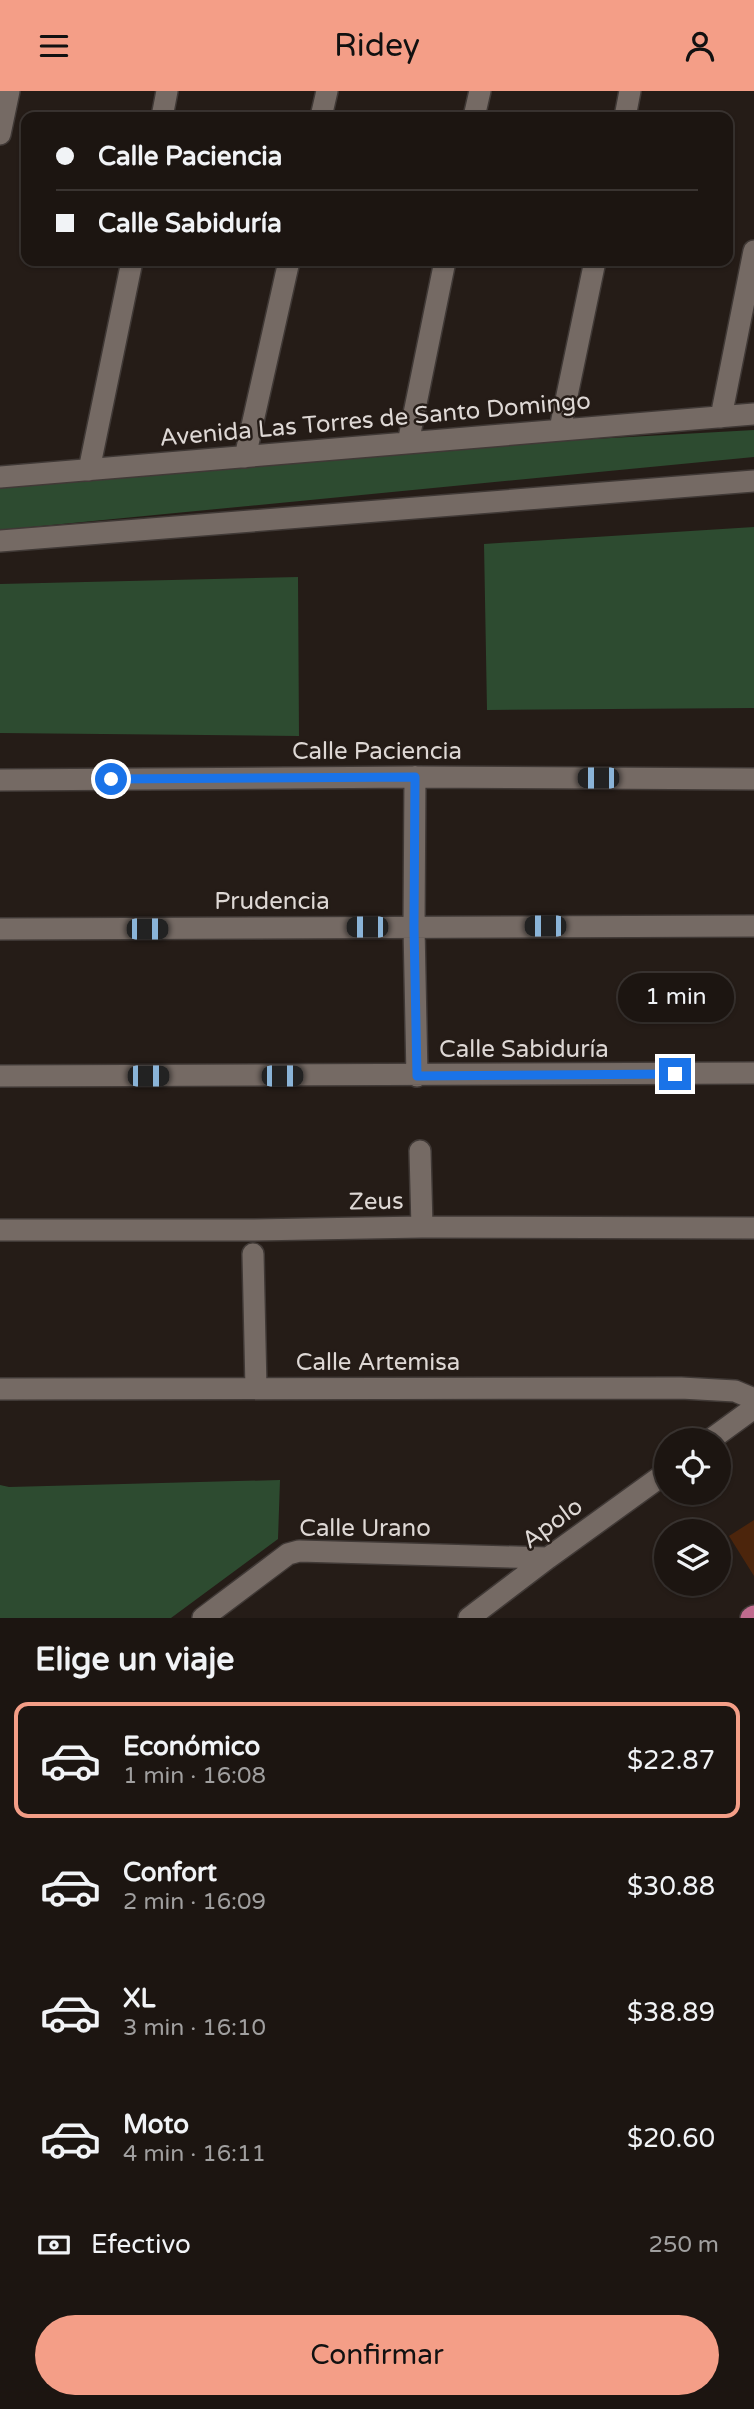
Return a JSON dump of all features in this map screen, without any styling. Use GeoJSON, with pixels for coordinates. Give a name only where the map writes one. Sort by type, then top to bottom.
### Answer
{"type":"FeatureCollection","features":[{"type":"Feature","properties":{"kind":"street"},"geometry":{"type":"LineString","coordinates":[[0,134],[9,91]]}},
{"type":"Feature","properties":{"kind":"street"},"geometry":{"type":"LineString","coordinates":[[163,112],[167,91]]}},
{"type":"Feature","properties":{"kind":"street"},"geometry":{"type":"LineString","coordinates":[[322,112],[327,91]]}},
{"type":"Feature","properties":{"kind":"street"},"geometry":{"type":"LineString","coordinates":[[475,112],[480,91]]}},
{"type":"Feature","properties":{"kind":"street"},"geometry":{"type":"LineString","coordinates":[[626,112],[630,91]]}},
{"type":"Feature","properties":{"kind":"street"},"geometry":{"type":"LineString","coordinates":[[721,417],[754,251]]}},
{"type":"Feature","properties":{"kind":"street"},"geometry":{"type":"LineString","coordinates":[[89,470],[131,266]]}},
{"type":"Feature","properties":{"kind":"street"},"geometry":{"type":"LineString","coordinates":[[245,457],[288,266]]}},
{"type":"Feature","properties":{"kind":"street"},"geometry":{"type":"LineString","coordinates":[[408,443],[444,266]]}},
{"type":"Feature","properties":{"kind":"street"},"geometry":{"type":"LineString","coordinates":[[560,429],[594,266]]}},
{"type":"Feature","properties":{"kind":"street","name":"Avenida Las Torres de Santo Domingo"},"geometry":{"type":"LineString","coordinates":[[0,477],[754,414]]}},
{"type":"Feature","properties":{"kind":"street"},"geometry":{"type":"LineString","coordinates":[[0,541],[754,481]]}},
{"type":"Feature","properties":{"kind":"street"},"geometry":{"type":"LineString","coordinates":[[415,777],[417,1076]]}},
{"type":"Feature","properties":{"kind":"street","name":"Calle Paciencia"},"geometry":{"type":"LineString","coordinates":[[0,779],[754,779]]}},
{"type":"Feature","properties":{"kind":"street","name":"Prudencia"},"geometry":{"type":"LineString","coordinates":[[0,929],[754,926]]}},
{"type":"Feature","properties":{"kind":"street","name":"Calle Sabiduría"},"geometry":{"type":"LineString","coordinates":[[0,1076],[754,1073]]}},
{"type":"Feature","properties":{"kind":"street"},"geometry":{"type":"LineString","coordinates":[[419,1151],[422,1227]]}},
{"type":"Feature","properties":{"kind":"street","name":"Zeus"},"geometry":{"type":"LineString","coordinates":[[0,1230],[754,1228]]}},
{"type":"Feature","properties":{"kind":"street"},"geometry":{"type":"LineString","coordinates":[[253,1254],[256,1388]]}},
{"type":"Feature","properties":{"kind":"street","name":"Calle Artemisa"},"geometry":{"type":"LineString","coordinates":[[0,1389],[681,1388],[736,1391],[754,1399]]}},
{"type":"Feature","properties":{"kind":"street"},"geometry":{"type":"LineString","coordinates":[[726,1428],[754,1408]]}},
{"type":"Feature","properties":{"kind":"street","name":"Apolo"},"geometry":{"type":"LineString","coordinates":[[469,1618],[654,1481]]}},
{"type":"Feature","properties":{"kind":"street","name":"Calle Urano"},"geometry":{"type":"LineString","coordinates":[[203,1618],[288,1554],[299,1551],[548,1558]]}},
{"type":"Feature","properties":{"kind":"green space"},"geometry":{"type":"Polygon","coordinates":[[[754,430],[754,457],[0,530],[0,487],[345,453],[754,430]]]}},
{"type":"Feature","properties":{"kind":"green space"},"geometry":{"type":"Polygon","coordinates":[[[754,527],[754,708],[487,710],[484,544],[754,527]]]}},
{"type":"Feature","properties":{"kind":"green space"},"geometry":{"type":"Polygon","coordinates":[[[298,577],[299,736],[0,733],[0,584],[298,577]]]}},
{"type":"Feature","properties":{"kind":"green space"},"geometry":{"type":"Polygon","coordinates":[[[280,1480],[278,1539],[171,1618],[0,1618],[0,1485],[9,1487],[280,1480]]]}},
{"type":"Feature","properties":{"kind":"building"},"geometry":{"type":"Polygon","coordinates":[[[754,1520],[754,1576],[731,1539],[731,1535],[754,1520]]]}},
{"type":"Feature","properties":{"kind":"route"},"geometry":{"type":"LineString","coordinates":[[111,779],[415,777],[417,1076],[675,1074]]}}]}
